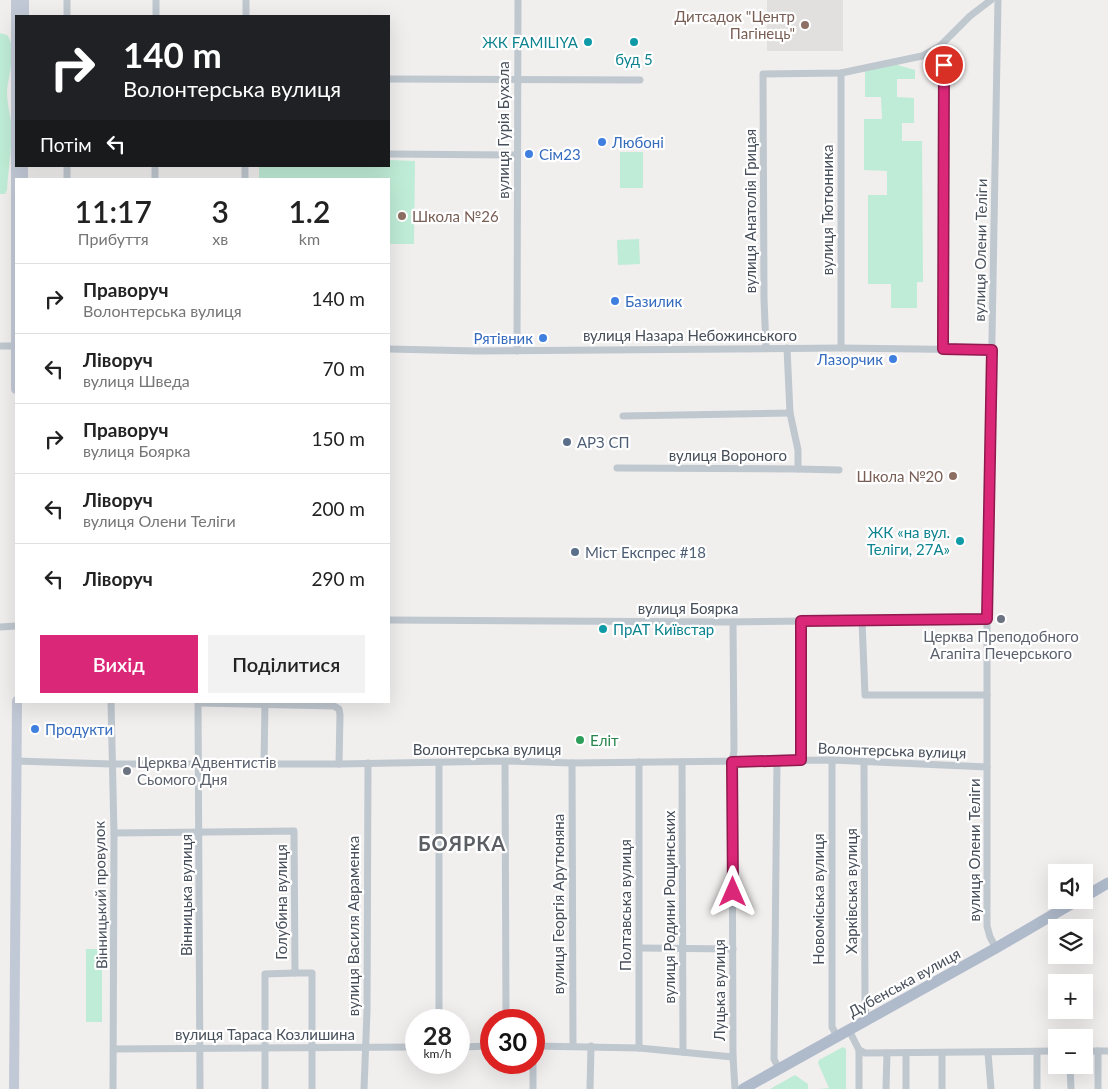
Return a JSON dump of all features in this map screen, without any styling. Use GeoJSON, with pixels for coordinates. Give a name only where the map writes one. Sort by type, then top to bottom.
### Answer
{"type":"FeatureCollection","features":[{"type":"Feature","properties":{"kind":"main road"},"geometry":{"type":"LineString","coordinates":[[16,0],[16,15]]}},
{"type":"Feature","properties":{"kind":"main road"},"geometry":{"type":"LineString","coordinates":[[24,0],[24,15]]}},
{"type":"Feature","properties":{"kind":"main road"},"geometry":{"type":"LineString","coordinates":[[14,1089],[16,703]]}},
{"type":"Feature","properties":{"kind":"main road"},"geometry":{"type":"LineString","coordinates":[[1093,891],[1108,882]]}},
{"type":"Feature","properties":{"kind":"main road","name":"Дубенська вулиця"},"geometry":{"type":"LineString","coordinates":[[744,1089],[1063,909]]}},
{"type":"Feature","properties":{"kind":"street"},"geometry":{"type":"LineString","coordinates":[[66,0],[67,15]]}},
{"type":"Feature","properties":{"kind":"street"},"geometry":{"type":"LineString","coordinates":[[156,0],[156,15]]}},
{"type":"Feature","properties":{"kind":"street"},"geometry":{"type":"LineString","coordinates":[[246,0],[246,15]]}},
{"type":"Feature","properties":{"kind":"street","name":"вулиця Гурія Бухала"},"geometry":{"type":"LineString","coordinates":[[517,351],[518,0]]}},
{"type":"Feature","properties":{"kind":"street"},"geometry":{"type":"LineString","coordinates":[[841,73],[922,56],[940,46],[970,16],[991,0]]}},
{"type":"Feature","properties":{"kind":"street","name":"вулиця Олени Теліги"},"geometry":{"type":"LineString","coordinates":[[996,948],[987,926],[987,619],[998,0]]}},
{"type":"Feature","properties":{"kind":"street"},"geometry":{"type":"LineString","coordinates":[[940,46],[944,65],[943,349]]}},
{"type":"Feature","properties":{"kind":"street","name":"вулиця Анатолія Грицая"},"geometry":{"type":"LineString","coordinates":[[766,348],[763,269],[763,74],[841,73]]}},
{"type":"Feature","properties":{"kind":"street","name":"вулиця Тютюнника"},"geometry":{"type":"LineString","coordinates":[[841,73],[841,348]]}},
{"type":"Feature","properties":{"kind":"street"},"geometry":{"type":"LineString","coordinates":[[390,79],[640,80]]}},
{"type":"Feature","properties":{"kind":"street"},"geometry":{"type":"LineString","coordinates":[[390,154],[517,155]]}},
{"type":"Feature","properties":{"kind":"street"},"geometry":{"type":"LineString","coordinates":[[0,346],[15,346]]}},
{"type":"Feature","properties":{"kind":"street","name":"вулиця Назара Небожинського"},"geometry":{"type":"LineString","coordinates":[[390,349],[517,351],[766,348],[992,350]]}},
{"type":"Feature","properties":{"kind":"street"},"geometry":{"type":"LineString","coordinates":[[787,348],[790,413],[798,450],[798,469]]}},
{"type":"Feature","properties":{"kind":"street"},"geometry":{"type":"LineString","coordinates":[[623,416],[790,413]]}},
{"type":"Feature","properties":{"kind":"street","name":"вулиця Вороного"},"geometry":{"type":"LineString","coordinates":[[617,468],[839,470]]}},
{"type":"Feature","properties":{"kind":"street","name":"вулиця Боярка"},"geometry":{"type":"LineString","coordinates":[[390,620],[732,622],[987,619]]}},
{"type":"Feature","properties":{"kind":"street"},"geometry":{"type":"LineString","coordinates":[[801,621],[801,760]]}},
{"type":"Feature","properties":{"kind":"street"},"geometry":{"type":"LineString","coordinates":[[862,621],[865,695],[987,695]]}},
{"type":"Feature","properties":{"kind":"street","name":"Луцька вулиця"},"geometry":{"type":"LineString","coordinates":[[732,622],[734,751],[732,762],[733,1057],[735,1089]]}},
{"type":"Feature","properties":{"kind":"street"},"geometry":{"type":"LineString","coordinates":[[0,627],[15,626]]}},
{"type":"Feature","properties":{"kind":"street","name":"Вінницький провулок"},"geometry":{"type":"LineString","coordinates":[[111,703],[114,833],[114,1089]]}},
{"type":"Feature","properties":{"kind":"street","name":"Вінницька вулиця"},"geometry":{"type":"LineString","coordinates":[[198,703],[200,1089]]}},
{"type":"Feature","properties":{"kind":"street"},"geometry":{"type":"LineString","coordinates":[[232,703],[334,706],[339,709],[339,764]]}},
{"type":"Feature","properties":{"kind":"street"},"geometry":{"type":"LineString","coordinates":[[264,763],[265,704]]}},
{"type":"Feature","properties":{"kind":"street","name":"Волонтерська вулиця"},"geometry":{"type":"LineString","coordinates":[[16,761],[111,764],[199,762],[339,764],[505,761],[572,763],[832,760],[864,763],[987,767]]}},
{"type":"Feature","properties":{"kind":"street","name":"Новоміська вулиця"},"geometry":{"type":"LineString","coordinates":[[832,760],[832,1027],[837,1036]]}},
{"type":"Feature","properties":{"kind":"street"},"geometry":{"type":"LineString","coordinates":[[505,761],[506,1009]]}},
{"type":"Feature","properties":{"kind":"street"},"geometry":{"type":"LineString","coordinates":[[777,761],[774,1059],[779,1069]]}},
{"type":"Feature","properties":{"kind":"street"},"geometry":{"type":"LineString","coordinates":[[439,762],[439,1009]]}},
{"type":"Feature","properties":{"kind":"street","name":"Полтавська вулиця"},"geometry":{"type":"LineString","coordinates":[[639,762],[639,1048]]}},
{"type":"Feature","properties":{"kind":"street","name":"вулиця Родини Рощинських"},"geometry":{"type":"LineString","coordinates":[[682,762],[683,1052]]}},
{"type":"Feature","properties":{"kind":"street","name":"вулиця Василя Авраменка"},"geometry":{"type":"LineString","coordinates":[[364,1089],[367,1010],[368,763]]}},
{"type":"Feature","properties":{"kind":"street","name":"вулиця Георгія Арутюняна"},"geometry":{"type":"LineString","coordinates":[[572,763],[573,1046]]}},
{"type":"Feature","properties":{"kind":"street","name":"Харківська вулиця"},"geometry":{"type":"LineString","coordinates":[[864,763],[866,1020]]}},
{"type":"Feature","properties":{"kind":"street","name":"Голубина вулиця"},"geometry":{"type":"LineString","coordinates":[[114,833],[294,831],[295,973]]}},
{"type":"Feature","properties":{"kind":"street"},"geometry":{"type":"LineString","coordinates":[[640,948],[733,949]]}},
{"type":"Feature","properties":{"kind":"street","name":"Голубина вулиця"},"geometry":{"type":"LineString","coordinates":[[265,1089],[265,974],[295,973],[312,973],[312,1089]]}},
{"type":"Feature","properties":{"kind":"street"},"geometry":{"type":"LineString","coordinates":[[850,1030],[859,1050],[859,1089]]}},
{"type":"Feature","properties":{"kind":"street"},"geometry":{"type":"LineString","coordinates":[[545,1046],[639,1048],[733,1057]]}},
{"type":"Feature","properties":{"kind":"street"},"geometry":{"type":"LineString","coordinates":[[590,1089],[591,1046]]}},
{"type":"Feature","properties":{"kind":"street","name":"вулиця Тараса Козлишина"},"geometry":{"type":"LineString","coordinates":[[114,1048],[405,1047]]}},
{"type":"Feature","properties":{"kind":"street"},"geometry":{"type":"LineString","coordinates":[[859,1050],[865,1053],[1048,1051]]}},
{"type":"Feature","properties":{"kind":"street"},"geometry":{"type":"LineString","coordinates":[[1093,1051],[1108,1051]]}},
{"type":"Feature","properties":{"kind":"street"},"geometry":{"type":"LineString","coordinates":[[1098,1051],[1098,1089]]}},
{"type":"Feature","properties":{"kind":"street"},"geometry":{"type":"LineString","coordinates":[[988,1052],[991,1089]]}},
{"type":"Feature","properties":{"kind":"street"},"geometry":{"type":"LineString","coordinates":[[1036,1052],[1037,1089]]}},
{"type":"Feature","properties":{"kind":"street"},"geometry":{"type":"LineString","coordinates":[[886,1053],[886,1089]]}},
{"type":"Feature","properties":{"kind":"street"},"geometry":{"type":"LineString","coordinates":[[906,1053],[906,1089]]}},
{"type":"Feature","properties":{"kind":"street"},"geometry":{"type":"LineString","coordinates":[[942,1053],[942,1089]]}},
{"type":"Feature","properties":{"kind":"street"},"geometry":{"type":"LineString","coordinates":[[532,1089],[533,1074]]}},
{"type":"Feature","properties":{"kind":"street"},"geometry":{"type":"LineString","coordinates":[[1070,1074],[1071,1089]]}},
{"type":"Feature","properties":{"kind":"shaded area","name":"Дитсадок \"Центр Пагінець\""},"geometry":{"type":"Polygon","coordinates":[[[767,0],[843,0],[843,51],[767,51],[767,0]]]}},
{"type":"Feature","properties":{"kind":"green space"},"geometry":{"type":"Polygon","coordinates":[[[0,33],[7,35],[12,48],[12,63],[7,92],[11,139],[7,190],[5,194],[0,194],[0,33]]]}},
{"type":"Feature","properties":{"kind":"green space"},"geometry":{"type":"Polygon","coordinates":[[[894,64],[915,70],[915,79],[897,79],[897,97],[914,98],[914,123],[902,123],[902,141],[922,141],[923,282],[917,282],[917,308],[891,308],[891,284],[868,284],[868,195],[887,195],[887,171],[864,170],[864,119],[882,119],[881,97],[865,97],[865,70],[894,64]]]}},
{"type":"Feature","properties":{"kind":"green space"},"geometry":{"type":"Polygon","coordinates":[[[620,152],[643,152],[643,188],[620,188],[620,152]]]}},
{"type":"Feature","properties":{"kind":"green space","name":"Школа №26"},"geometry":{"type":"Polygon","coordinates":[[[390,160],[415,161],[414,244],[390,244],[390,178],[259,178],[259,167],[390,167],[390,160]]]}},
{"type":"Feature","properties":{"kind":"green space"},"geometry":{"type":"Polygon","coordinates":[[[639,239],[640,264],[618,265],[617,240],[639,239]]]}},
{"type":"Feature","properties":{"kind":"green space"},"geometry":{"type":"Polygon","coordinates":[[[86,949],[102,949],[102,1022],[86,1022],[86,949]]]}},
{"type":"Feature","properties":{"kind":"green space"},"geometry":{"type":"Polygon","coordinates":[[[843,1047],[846,1049],[846,1089],[819,1089],[829,1088],[818,1063],[819,1060],[843,1047]]]}},
{"type":"Feature","properties":{"kind":"green space"},"geometry":{"type":"Polygon","coordinates":[[[795,1075],[808,1084],[808,1089],[770,1089],[795,1075]]]}},
{"type":"Feature","properties":{"kind":"place","name":"Дитсадок \"Центр Пагінець\""},"geometry":{"type":"Point","coordinates":[805,25]}},
{"type":"Feature","properties":{"kind":"place","name":"ЖК FAMILIYA"},"geometry":{"type":"Point","coordinates":[588,42]}},
{"type":"Feature","properties":{"kind":"place","name":"буд 5"},"geometry":{"type":"Point","coordinates":[634,42]}},
{"type":"Feature","properties":{"kind":"place","name":"Любоні"},"geometry":{"type":"Point","coordinates":[602,142]}},
{"type":"Feature","properties":{"kind":"place","name":"Сім23"},"geometry":{"type":"Point","coordinates":[529,154]}},
{"type":"Feature","properties":{"kind":"place","name":"Школа №26"},"geometry":{"type":"Point","coordinates":[402,216]}},
{"type":"Feature","properties":{"kind":"place","name":"Базилик"},"geometry":{"type":"Point","coordinates":[615,301]}},
{"type":"Feature","properties":{"kind":"place","name":"Рятівник"},"geometry":{"type":"Point","coordinates":[543,338]}},
{"type":"Feature","properties":{"kind":"place","name":"Лазорчик"},"geometry":{"type":"Point","coordinates":[893,359]}},
{"type":"Feature","properties":{"kind":"place","name":"АРЗ СП"},"geometry":{"type":"Point","coordinates":[567,442]}},
{"type":"Feature","properties":{"kind":"place","name":"Школа №20"},"geometry":{"type":"Point","coordinates":[953,476]}},
{"type":"Feature","properties":{"kind":"place","name":"ЖК «на вул. Теліги, 27А»"},"geometry":{"type":"Point","coordinates":[960,541]}},
{"type":"Feature","properties":{"kind":"place","name":"Міст Експрес #18"},"geometry":{"type":"Point","coordinates":[575,552]}},
{"type":"Feature","properties":{"kind":"place","name":"Церква Преподобного Агапіта Печерського"},"geometry":{"type":"Point","coordinates":[1001,619]}},
{"type":"Feature","properties":{"kind":"place","name":"ПрАТ Київстар"},"geometry":{"type":"Point","coordinates":[603,629]}},
{"type":"Feature","properties":{"kind":"place","name":"Продукти"},"geometry":{"type":"Point","coordinates":[35,729]}},
{"type":"Feature","properties":{"kind":"place","name":"Еліт"},"geometry":{"type":"Point","coordinates":[580,740]}},
{"type":"Feature","properties":{"kind":"place","name":"Церква Адвентистів Сьомого Дня"},"geometry":{"type":"Point","coordinates":[127,771]}},
{"type":"Feature","properties":{"kind":"district","name":"БОЯРКА"},"geometry":{"type":"Point","coordinates":[462,843]}},
{"type":"Feature","properties":{"kind":"route"},"geometry":{"type":"LineString","coordinates":[[733,892],[732,762],[801,760],[801,621],[987,619],[992,350],[943,349],[944,65]]}}]}
